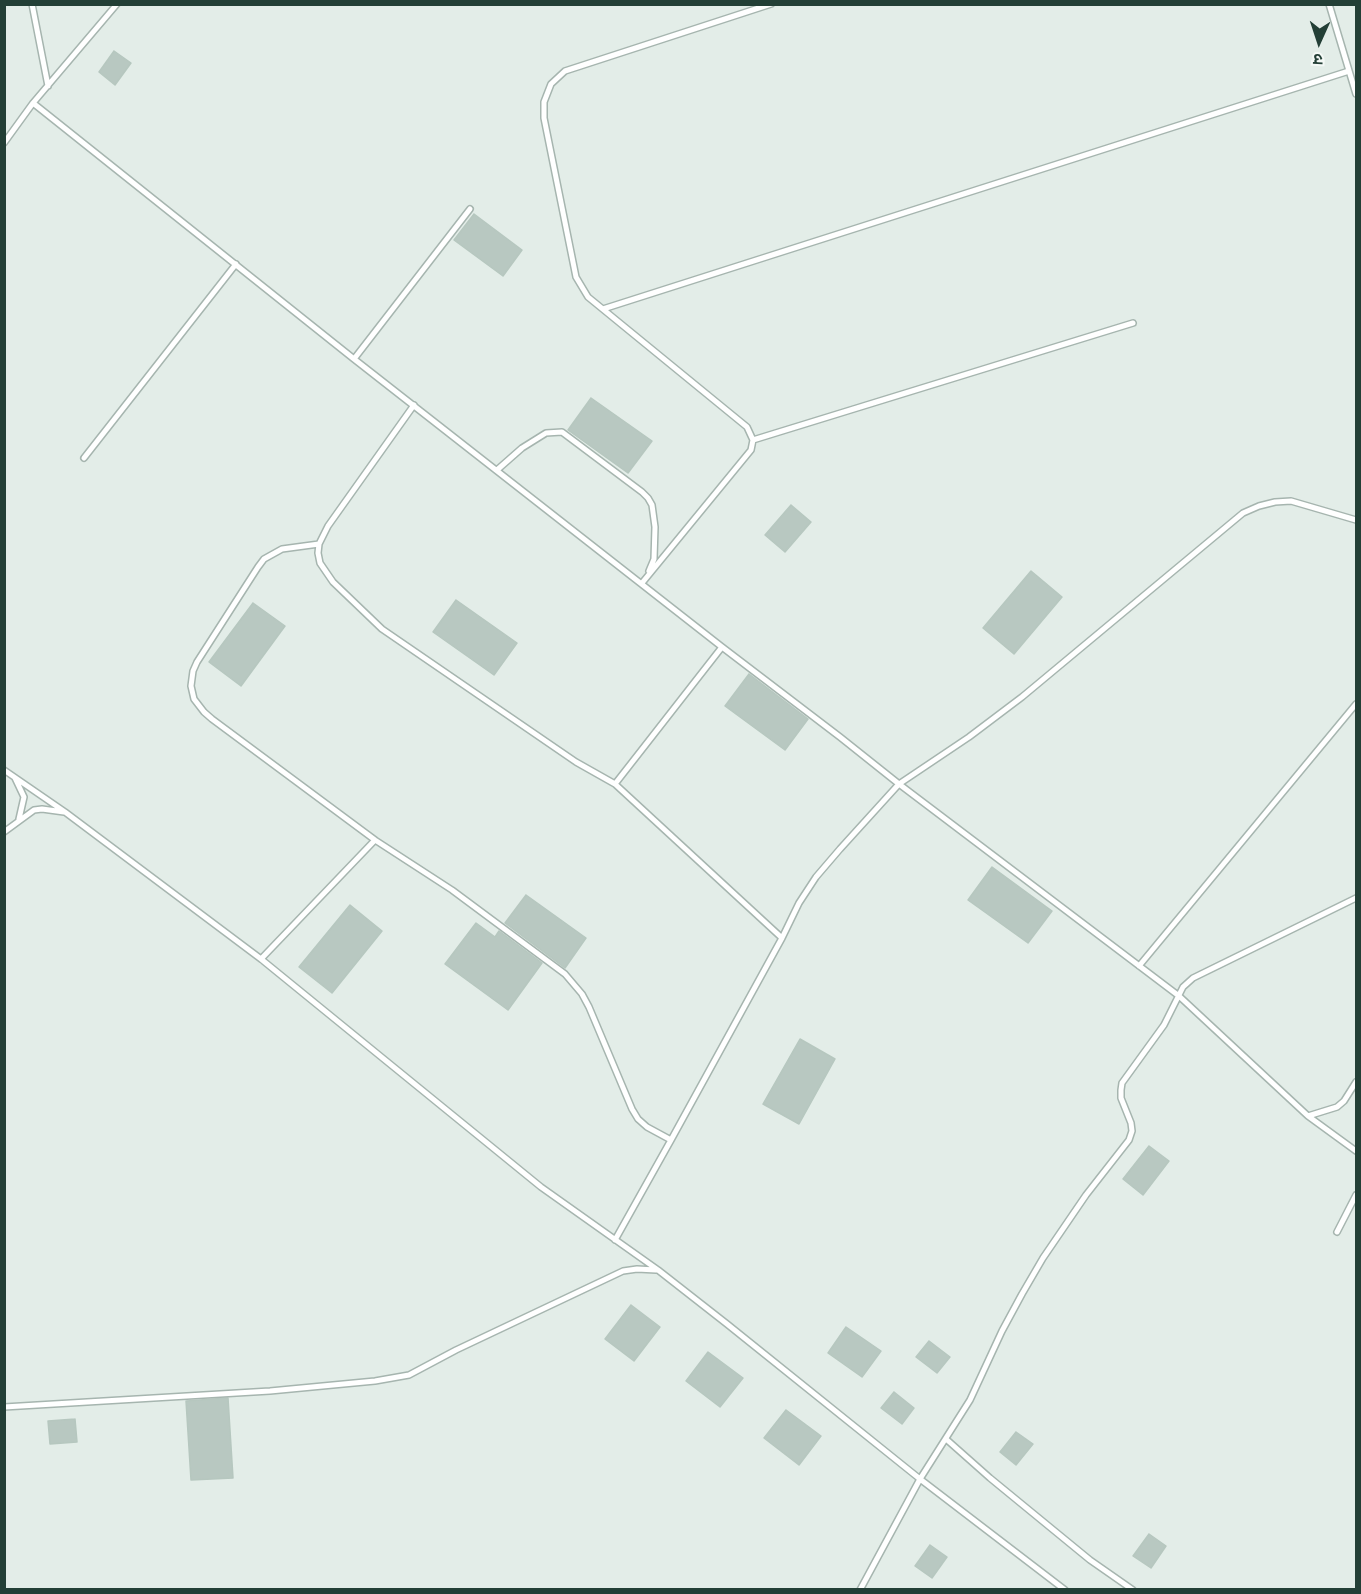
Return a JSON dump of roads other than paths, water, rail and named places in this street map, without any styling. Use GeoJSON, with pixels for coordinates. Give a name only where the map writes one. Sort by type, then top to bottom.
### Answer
{"type":"FeatureCollection","features":[{"type":"Feature","properties":{"kind":"lane"},"geometry":{"type":"LineString","coordinates":[[32,4],[48,86]]}},
{"type":"Feature","properties":{"kind":"lane"},"geometry":{"type":"LineString","coordinates":[[4,142],[33,103],[117,4]]}},
{"type":"Feature","properties":{"kind":"lane"},"geometry":{"type":"LineString","coordinates":[[642,583],[751,450],[753,440],[747,427],[588,297],[576,277],[544,118],[544,102],[551,84],[565,71],[771,4]]}},
{"type":"Feature","properties":{"kind":"lane"},"geometry":{"type":"LineString","coordinates":[[1329,4],[1356,94]]}},
{"type":"Feature","properties":{"kind":"lane"},"geometry":{"type":"LineString","coordinates":[[603,309],[1349,71]]}},
{"type":"Feature","properties":{"kind":"lane"},"geometry":{"type":"LineString","coordinates":[[33,103],[354,359],[722,647],[1179,996],[1308,1116],[1356,1151]]}},
{"type":"Feature","properties":{"kind":"lane"},"geometry":{"type":"LineString","coordinates":[[354,359],[470,209]]}},
{"type":"Feature","properties":{"kind":"lane"},"geometry":{"type":"LineString","coordinates":[[84,458],[236,264]]}},
{"type":"Feature","properties":{"kind":"lane"},"geometry":{"type":"LineString","coordinates":[[753,440],[1133,323]]}},
{"type":"Feature","properties":{"kind":"lane"},"geometry":{"type":"LineString","coordinates":[[414,405],[328,526],[319,544],[320,563],[333,582],[382,629],[576,762],[615,784],[782,938]]}},
{"type":"Feature","properties":{"kind":"lane"},"geometry":{"type":"LineString","coordinates":[[497,470],[536,439],[546,433],[559,432],[642,492],[652,505],[655,527],[654,559],[642,583]]}},
{"type":"Feature","properties":{"kind":"lane"},"geometry":{"type":"LineString","coordinates":[[615,1240],[782,938],[799,903],[816,877],[899,784],[969,737],[1022,697],[1243,513],[1275,502],[1291,501],[1356,520]]}},
{"type":"Feature","properties":{"kind":"lane"},"geometry":{"type":"LineString","coordinates":[[319,544],[282,549],[264,559],[258,567],[197,662],[191,680],[192,693],[198,706],[375,840],[452,890],[565,974],[585,1000],[638,1119],[647,1127],[671,1140]]}},
{"type":"Feature","properties":{"kind":"lane"},"geometry":{"type":"LineString","coordinates":[[615,784],[722,647]]}},
{"type":"Feature","properties":{"kind":"lane"},"geometry":{"type":"LineString","coordinates":[[1139,966],[1356,704]]}},
{"type":"Feature","properties":{"kind":"lane"},"geometry":{"type":"LineString","coordinates":[[4,770],[65,812],[261,958],[541,1187],[658,1270],[920,1479],[1065,1590]]}},
{"type":"Feature","properties":{"kind":"lane"},"geometry":{"type":"LineString","coordinates":[[14,776],[24,797],[18,821]]}},
{"type":"Feature","properties":{"kind":"lane"},"geometry":{"type":"LineString","coordinates":[[4,832],[34,810],[65,812]]}},
{"type":"Feature","properties":{"kind":"lane"},"geometry":{"type":"LineString","coordinates":[[261,958],[375,840]]}},
{"type":"Feature","properties":{"kind":"lane"},"geometry":{"type":"LineString","coordinates":[[860,1590],[920,1479],[970,1400],[1002,1331],[1038,1267],[1086,1195],[1130,1140],[1131,1123],[1121,1098],[1122,1083],[1164,1025],[1183,987],[1193,978],[1356,898]]}},
{"type":"Feature","properties":{"kind":"lane"},"geometry":{"type":"LineString","coordinates":[[1308,1116],[1337,1107],[1344,1101],[1356,1082]]}},
{"type":"Feature","properties":{"kind":"lane"},"geometry":{"type":"LineString","coordinates":[[1337,1232],[1356,1195]]}},
{"type":"Feature","properties":{"kind":"lane"},"geometry":{"type":"LineString","coordinates":[[4,1407],[270,1390],[375,1381],[409,1375],[456,1350],[623,1271],[658,1270]]}},
{"type":"Feature","properties":{"kind":"lane"},"geometry":{"type":"LineString","coordinates":[[946,1439],[1090,1560],[1133,1590]]}}]}
